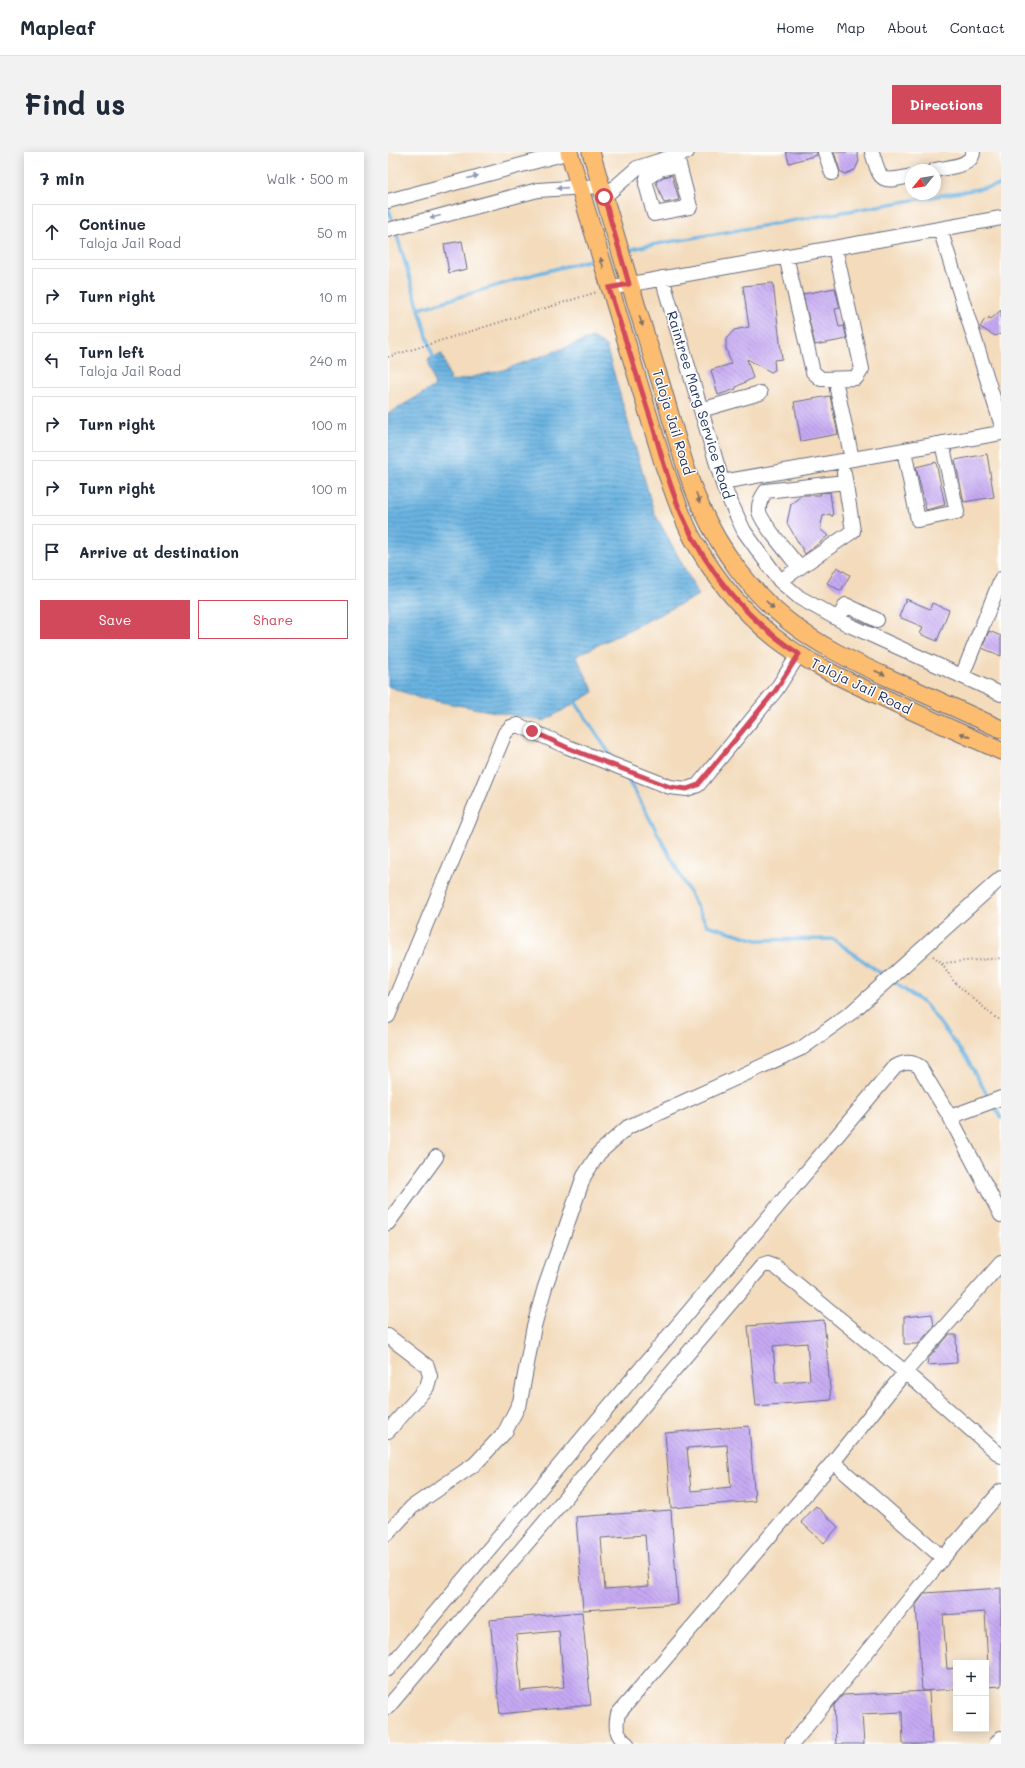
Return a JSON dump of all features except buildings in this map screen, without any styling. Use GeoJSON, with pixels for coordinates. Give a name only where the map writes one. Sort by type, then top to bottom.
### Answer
{"type":"FeatureCollection","features":[{"type":"Feature","properties":{"kind":"main road","name":"Taloja Jail Road"},"geometry":{"type":"LineString","coordinates":[[569,152],[664,466],[682,515],[693,537],[715,573],[729,591],[774,636],[799,654],[837,676],[1001,752]]}},
{"type":"Feature","properties":{"kind":"main road","name":"Taloja Jail Road"},"geometry":{"type":"LineString","coordinates":[[591,152],[629,284],[684,460],[701,507],[724,549],[745,578],[787,620],[818,642],[846,658],[1001,729]]}},
{"type":"Feature","properties":{"kind":"street"},"geometry":{"type":"LineString","coordinates":[[388,200],[569,152]]}},
{"type":"Feature","properties":{"kind":"street"},"geometry":{"type":"LineString","coordinates":[[388,230],[538,190],[580,187],[602,191],[637,168],[673,162],[687,152]]}},
{"type":"Feature","properties":{"kind":"street"},"geometry":{"type":"LineString","coordinates":[[825,152],[832,173]]}},
{"type":"Feature","properties":{"kind":"street"},"geometry":{"type":"LineString","coordinates":[[872,152],[878,173],[884,180],[890,181],[905,177]]}},
{"type":"Feature","properties":{"kind":"street"},"geometry":{"type":"LineString","coordinates":[[941,168],[967,162],[972,158],[973,152]]}},
{"type":"Feature","properties":{"kind":"street"},"geometry":{"type":"LineString","coordinates":[[609,288],[1001,218]]}},
{"type":"Feature","properties":{"kind":"street"},"geometry":{"type":"LineString","coordinates":[[940,229],[1001,423]]}},
{"type":"Feature","properties":{"kind":"street"},"geometry":{"type":"LineString","coordinates":[[786,256],[813,372],[821,379],[856,378],[862,369],[835,248]]}},
{"type":"Feature","properties":{"kind":"street","name":"Raintree Marg Service Road"},"geometry":{"type":"LineString","coordinates":[[662,278],[722,482],[732,508],[744,531],[780,581],[800,598],[838,619],[1001,694]]}},
{"type":"Feature","properties":{"kind":"street"},"geometry":{"type":"LineString","coordinates":[[780,581],[853,531],[845,482],[847,460],[837,389]]}},
{"type":"Feature","properties":{"kind":"street"},"geometry":{"type":"LineString","coordinates":[[701,410],[760,393]]}},
{"type":"Feature","properties":{"kind":"street"},"geometry":{"type":"LineString","coordinates":[[722,482],[847,460],[904,454],[943,447],[1001,433]]}},
{"type":"Feature","properties":{"kind":"street"},"geometry":{"type":"LineString","coordinates":[[904,454],[918,520],[957,512],[943,447]]}},
{"type":"Feature","properties":{"kind":"street"},"geometry":{"type":"LineString","coordinates":[[799,567],[763,521],[758,512],[760,500],[766,491],[845,482]]}},
{"type":"Feature","properties":{"kind":"street"},"geometry":{"type":"LineString","coordinates":[[962,676],[1001,579]]}},
{"type":"Feature","properties":{"kind":"street"},"geometry":{"type":"LineString","coordinates":[[838,619],[846,605],[877,620]]}},
{"type":"Feature","properties":{"kind":"street"},"geometry":{"type":"LineString","coordinates":[[388,1016],[505,733],[512,727],[518,725],[568,748],[670,787],[687,789],[698,785],[776,690],[799,654]]}},
{"type":"Feature","properties":{"kind":"street"},"geometry":{"type":"LineString","coordinates":[[388,1532],[412,1507],[475,1464],[505,1432],[520,1402],[534,1326],[545,1287],[584,1176],[599,1153],[628,1127],[802,1048],[852,1012],[1001,878]]}},
{"type":"Feature","properties":{"kind":"street"},"geometry":{"type":"LineString","coordinates":[[388,1669],[895,1068],[903,1062],[912,1062],[919,1066],[956,1114],[1001,1215]]}},
{"type":"Feature","properties":{"kind":"street"},"geometry":{"type":"LineString","coordinates":[[956,1114],[1001,1098]]}},
{"type":"Feature","properties":{"kind":"street"},"geometry":{"type":"LineString","coordinates":[[388,1223],[436,1157]]}},
{"type":"Feature","properties":{"kind":"street"},"geometry":{"type":"LineString","coordinates":[[627,1744],[617,1734],[616,1723],[618,1714],[833,1462],[905,1372],[1001,1262]]}},
{"type":"Feature","properties":{"kind":"street"},"geometry":{"type":"LineString","coordinates":[[388,1707],[762,1266],[768,1264],[776,1267],[905,1372],[1001,1456]]}},
{"type":"Feature","properties":{"kind":"street"},"geometry":{"type":"LineString","coordinates":[[388,1336],[427,1366],[430,1376],[427,1387],[388,1431]]}},
{"type":"Feature","properties":{"kind":"street"},"geometry":{"type":"LineString","coordinates":[[833,1462],[943,1558]]}},
{"type":"Feature","properties":{"kind":"street"},"geometry":{"type":"LineString","coordinates":[[792,1744],[943,1558],[1001,1491]]}},
{"type":"Feature","properties":{"kind":"street"},"geometry":{"type":"LineString","coordinates":[[996,1744],[1001,1738]]}},
{"type":"Feature","properties":{"kind":"path"},"geometry":{"type":"LineString","coordinates":[[388,357],[609,288]]}},
{"type":"Feature","properties":{"kind":"path"},"geometry":{"type":"LineString","coordinates":[[922,949],[942,963],[954,982],[996,1018],[1001,1020]]}},
{"type":"Feature","properties":{"kind":"path"},"geometry":{"type":"LineString","coordinates":[[942,963],[1001,958]]}},
{"type":"Feature","properties":{"kind":"water"},"geometry":{"type":"Polygon","coordinates":[[[592,338],[606,346],[654,512],[699,595],[576,656],[594,692],[544,721],[419,698],[388,686],[388,414],[435,386],[428,359],[442,354],[451,382],[503,370],[592,338]]]}},
{"type":"Feature","properties":{"kind":"waterway"},"geometry":{"type":"LineString","coordinates":[[629,250],[1001,185]]}},
{"type":"Feature","properties":{"kind":"waterway"},"geometry":{"type":"LineString","coordinates":[[388,207],[394,226]]}},
{"type":"Feature","properties":{"kind":"waterway"},"geometry":{"type":"LineString","coordinates":[[396,232],[434,360]]}},
{"type":"Feature","properties":{"kind":"waterway"},"geometry":{"type":"LineString","coordinates":[[419,309],[535,274],[590,260]]}},
{"type":"Feature","properties":{"kind":"waterway"},"geometry":{"type":"LineString","coordinates":[[574,700],[613,759]]}},
{"type":"Feature","properties":{"kind":"waterway"},"geometry":{"type":"LineString","coordinates":[[624,774],[637,795],[707,925],[757,940],[833,939],[886,977]]}},
{"type":"Feature","properties":{"kind":"waterway"},"geometry":{"type":"LineString","coordinates":[[891,980],[926,1005],[967,1059],[989,1098]]}},
{"type":"Feature","properties":{"kind":"waterway"},"geometry":{"type":"LineString","coordinates":[[993,1104],[1001,1118]]}},
{"type":"Feature","properties":{"kind":"route"},"geometry":{"type":"LineString","coordinates":[[532,731],[568,748],[670,787],[687,789],[698,785],[776,690],[799,654],[757,622],[729,591],[706,560],[682,515],[664,466],[656,436],[609,288],[629,284],[604,197]]}}]}
